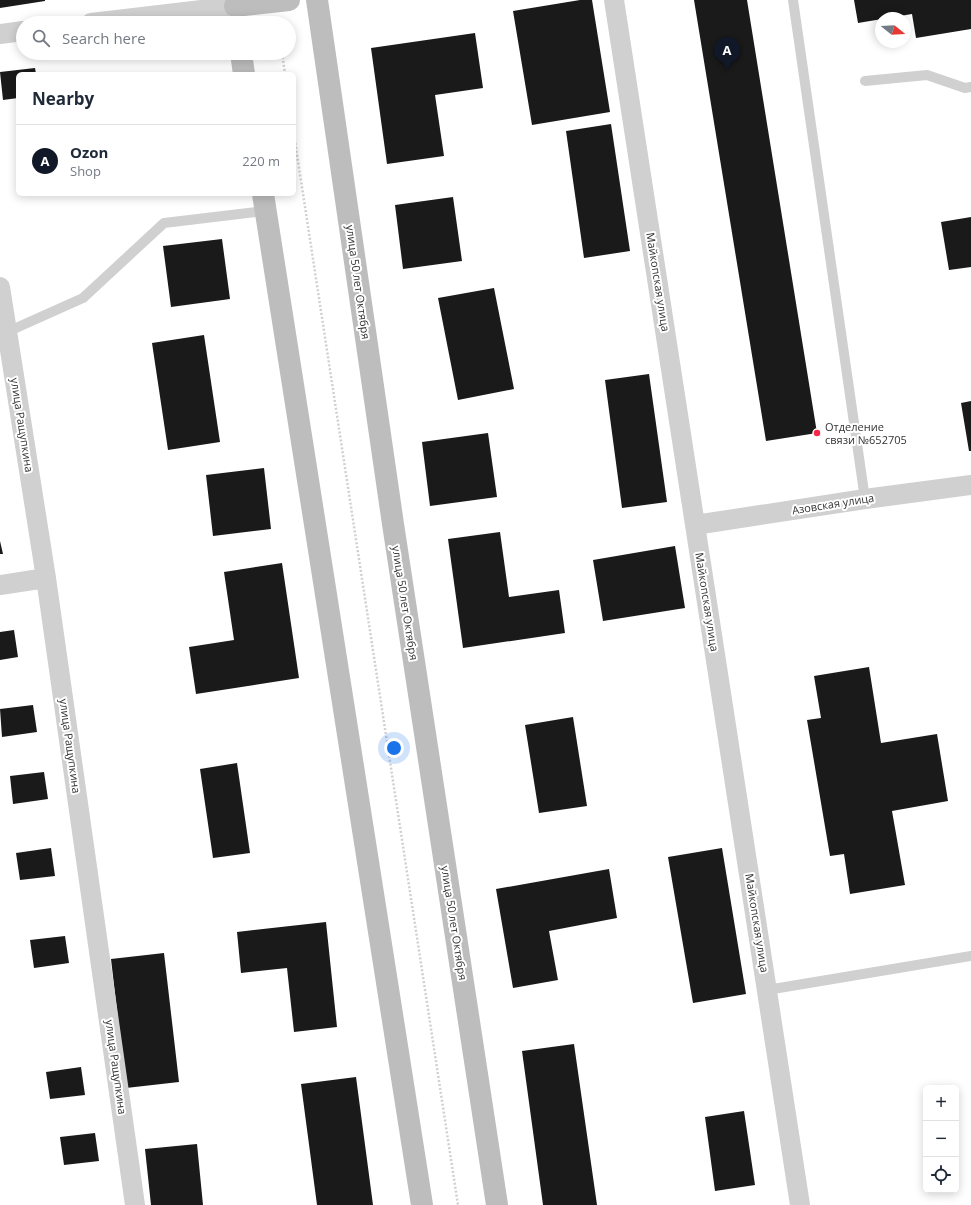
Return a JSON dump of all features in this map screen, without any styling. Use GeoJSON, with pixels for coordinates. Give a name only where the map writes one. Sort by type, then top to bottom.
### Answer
{"type":"FeatureCollection","features":[{"type":"Feature","properties":{"kind":"street"},"geometry":{"type":"LineString","coordinates":[[169,16],[235,10],[289,0]]}},
{"type":"Feature","properties":{"kind":"street","name":"улица 50 лет Октября"},"geometry":{"type":"LineString","coordinates":[[317,0],[392,516],[497,1205]]}},
{"type":"Feature","properties":{"kind":"street","name":"Майкопская улица"},"geometry":{"type":"LineString","coordinates":[[614,0],[800,1205]]}},
{"type":"Feature","properties":{"kind":"street"},"geometry":{"type":"LineString","coordinates":[[0,34],[16,32]]}},
{"type":"Feature","properties":{"kind":"street"},"geometry":{"type":"LineString","coordinates":[[242,60],[244,72]]}},
{"type":"Feature","properties":{"kind":"street"},"geometry":{"type":"LineString","coordinates":[[264,202],[422,1205]]}},
{"type":"Feature","properties":{"kind":"street","name":"улица Ращупкина"},"geometry":{"type":"LineString","coordinates":[[0,287],[46,578],[135,1205]]}},
{"type":"Feature","properties":{"kind":"street","name":"Азовская улица"},"geometry":{"type":"LineString","coordinates":[[695,525],[864,499],[971,485]]}},
{"type":"Feature","properties":{"kind":"street"},"geometry":{"type":"LineString","coordinates":[[0,585],[46,578]]}},
{"type":"Feature","properties":{"kind":"lane"},"geometry":{"type":"LineString","coordinates":[[794,0],[864,499]]}},
{"type":"Feature","properties":{"kind":"lane"},"geometry":{"type":"LineString","coordinates":[[865,81],[927,75],[965,88],[971,87]]}},
{"type":"Feature","properties":{"kind":"lane"},"geometry":{"type":"LineString","coordinates":[[7,332],[83,298],[164,223],[264,202]]}},
{"type":"Feature","properties":{"kind":"lane"},"geometry":{"type":"LineString","coordinates":[[767,990],[971,956]]}},
{"type":"Feature","properties":{"kind":"path"},"geometry":{"type":"LineString","coordinates":[[283,60],[285,72]]}},
{"type":"Feature","properties":{"kind":"path"},"geometry":{"type":"LineString","coordinates":[[296,148],[458,1205]]}},
{"type":"Feature","properties":{"kind":"building"},"geometry":{"type":"Polygon","coordinates":[[[0,0],[45,0],[45,1],[0,8],[0,0]]]}},
{"type":"Feature","properties":{"kind":"building"},"geometry":{"type":"Polygon","coordinates":[[[580,0],[592,0],[610,112],[532,125],[513,11],[580,0]]]}},
{"type":"Feature","properties":{"kind":"building"},"geometry":{"type":"Polygon","coordinates":[[[694,0],[747,0],[817,433],[766,441],[694,0]]]}},
{"type":"Feature","properties":{"kind":"building"},"geometry":{"type":"Polygon","coordinates":[[[854,0],[971,0],[971,29],[916,38],[911,12],[875,12],[875,20],[858,23],[854,0]]]}},
{"type":"Feature","properties":{"kind":"building"},"geometry":{"type":"Polygon","coordinates":[[[475,33],[483,88],[435,95],[444,156],[387,164],[371,48],[475,33]]]}},
{"type":"Feature","properties":{"kind":"building"},"geometry":{"type":"Polygon","coordinates":[[[35,68],[36,72],[16,72],[16,98],[3,100],[0,72],[35,68]]]}},
{"type":"Feature","properties":{"kind":"building"},"geometry":{"type":"Polygon","coordinates":[[[611,124],[630,251],[584,258],[566,131],[611,124]]]}},
{"type":"Feature","properties":{"kind":"building"},"geometry":{"type":"Polygon","coordinates":[[[453,197],[462,261],[403,269],[395,205],[453,197]]]}},
{"type":"Feature","properties":{"kind":"building"},"geometry":{"type":"Polygon","coordinates":[[[971,217],[971,267],[949,270],[941,222],[971,217]]]}},
{"type":"Feature","properties":{"kind":"building"},"geometry":{"type":"Polygon","coordinates":[[[222,239],[230,299],[171,307],[163,246],[222,239]]]}},
{"type":"Feature","properties":{"kind":"building"},"geometry":{"type":"Polygon","coordinates":[[[494,288],[514,389],[458,400],[438,298],[494,288]]]}},
{"type":"Feature","properties":{"kind":"building"},"geometry":{"type":"Polygon","coordinates":[[[204,335],[220,442],[168,450],[152,343],[204,335]]]}},
{"type":"Feature","properties":{"kind":"building"},"geometry":{"type":"Polygon","coordinates":[[[649,374],[667,502],[622,508],[605,380],[649,374]]]}},
{"type":"Feature","properties":{"kind":"building"},"geometry":{"type":"Polygon","coordinates":[[[971,401],[971,451],[969,451],[961,403],[971,401]]]}},
{"type":"Feature","properties":{"kind":"building"},"geometry":{"type":"Polygon","coordinates":[[[488,433],[497,497],[430,506],[422,442],[488,433]]]}},
{"type":"Feature","properties":{"kind":"building"},"geometry":{"type":"Polygon","coordinates":[[[264,468],[271,529],[213,536],[206,475],[264,468]]]}},
{"type":"Feature","properties":{"kind":"building"},"geometry":{"type":"Polygon","coordinates":[[[500,532],[509,597],[559,590],[565,633],[463,648],[448,539],[500,532]]]}},
{"type":"Feature","properties":{"kind":"building"},"geometry":{"type":"Polygon","coordinates":[[[0,541],[3,554],[0,554],[0,541]]]}},
{"type":"Feature","properties":{"kind":"building"},"geometry":{"type":"Polygon","coordinates":[[[675,546],[685,608],[603,621],[593,560],[675,546]]]}},
{"type":"Feature","properties":{"kind":"building"},"geometry":{"type":"Polygon","coordinates":[[[282,563],[299,678],[196,694],[189,647],[234,640],[224,572],[282,563]]]}},
{"type":"Feature","properties":{"kind":"building"},"geometry":{"type":"Polygon","coordinates":[[[14,630],[18,657],[0,660],[0,632],[14,630]]]}},
{"type":"Feature","properties":{"kind":"building"},"geometry":{"type":"Polygon","coordinates":[[[869,667],[881,743],[937,734],[948,801],[892,811],[905,885],[850,894],[844,854],[830,856],[807,720],[821,718],[814,676],[869,667]]]}},
{"type":"Feature","properties":{"kind":"building"},"geometry":{"type":"Polygon","coordinates":[[[33,705],[37,732],[2,737],[0,709],[33,705]]]}},
{"type":"Feature","properties":{"kind":"building"},"geometry":{"type":"Polygon","coordinates":[[[573,717],[587,806],[539,813],[525,725],[573,717]]]}},
{"type":"Feature","properties":{"kind":"building"},"geometry":{"type":"Polygon","coordinates":[[[237,763],[250,853],[213,858],[200,769],[237,763]]]}},
{"type":"Feature","properties":{"kind":"building"},"geometry":{"type":"Polygon","coordinates":[[[44,772],[48,799],[13,804],[10,776],[44,772]]]}},
{"type":"Feature","properties":{"kind":"building"},"geometry":{"type":"Polygon","coordinates":[[[51,848],[55,876],[20,880],[16,853],[51,848]]]}},
{"type":"Feature","properties":{"kind":"building"},"geometry":{"type":"Polygon","coordinates":[[[722,848],[746,994],[693,1003],[668,857],[722,848]]]}},
{"type":"Feature","properties":{"kind":"building"},"geometry":{"type":"Polygon","coordinates":[[[609,869],[617,918],[549,931],[558,980],[513,988],[496,889],[609,869]]]}},
{"type":"Feature","properties":{"kind":"building"},"geometry":{"type":"Polygon","coordinates":[[[326,922],[337,1027],[294,1032],[287,968],[241,973],[237,932],[326,922]]]}},
{"type":"Feature","properties":{"kind":"building"},"geometry":{"type":"Polygon","coordinates":[[[65,936],[69,963],[34,968],[30,940],[65,936]]]}},
{"type":"Feature","properties":{"kind":"building"},"geometry":{"type":"Polygon","coordinates":[[[164,953],[179,1082],[126,1088],[111,959],[164,953]]]}},
{"type":"Feature","properties":{"kind":"building"},"geometry":{"type":"Polygon","coordinates":[[[574,1044],[597,1205],[543,1205],[522,1051],[574,1044]]]}},
{"type":"Feature","properties":{"kind":"building"},"geometry":{"type":"Polygon","coordinates":[[[81,1067],[85,1095],[50,1099],[46,1072],[81,1067]]]}},
{"type":"Feature","properties":{"kind":"building"},"geometry":{"type":"Polygon","coordinates":[[[356,1077],[373,1205],[317,1205],[301,1084],[356,1077]]]}},
{"type":"Feature","properties":{"kind":"building"},"geometry":{"type":"Polygon","coordinates":[[[744,1111],[755,1185],[715,1191],[705,1117],[744,1111]]]}},
{"type":"Feature","properties":{"kind":"building"},"geometry":{"type":"Polygon","coordinates":[[[95,1133],[99,1161],[64,1165],[60,1137],[95,1133]]]}},
{"type":"Feature","properties":{"kind":"building"},"geometry":{"type":"Polygon","coordinates":[[[197,1144],[203,1205],[151,1205],[145,1149],[197,1144]]]}},
{"type":"Feature","properties":{"kind":"place","name":"Ozon"},"geometry":{"type":"Point","coordinates":[727,70]}},
{"type":"Feature","properties":{"kind":"place","name":"Отделение связи №652705"},"geometry":{"type":"Point","coordinates":[817,433]}}]}
